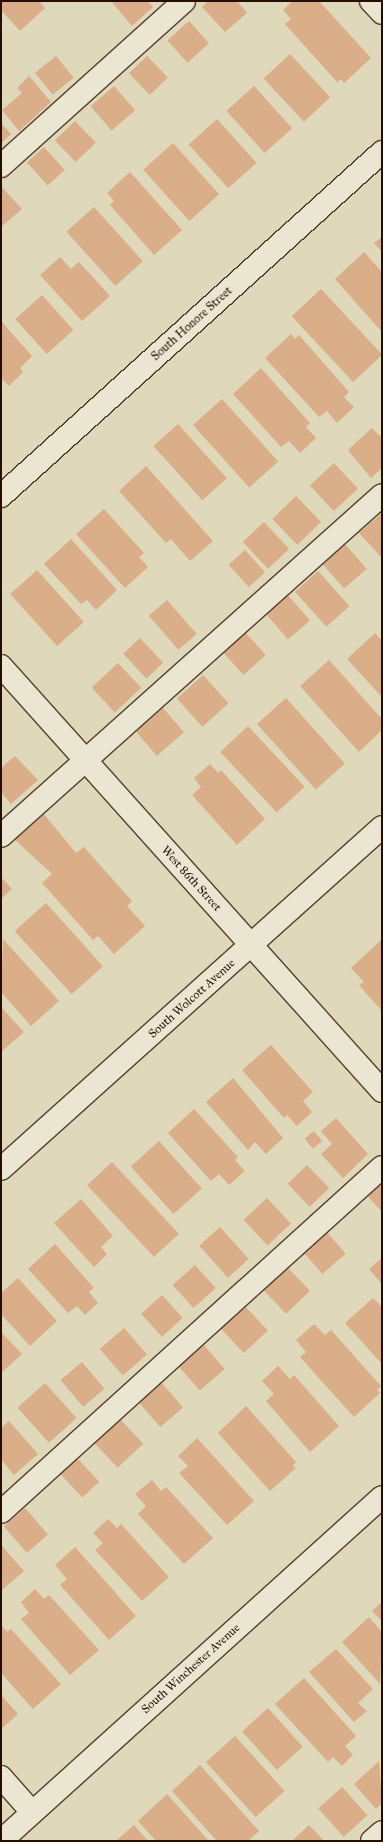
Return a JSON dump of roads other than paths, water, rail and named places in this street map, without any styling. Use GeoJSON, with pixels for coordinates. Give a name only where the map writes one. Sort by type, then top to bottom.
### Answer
{"type":"FeatureCollection","features":[{"type":"Feature","properties":{"kind":"street"},"geometry":{"type":"LineString","coordinates":[[1,166],[184,1]]}},
{"type":"Feature","properties":{"kind":"street"},"geometry":{"type":"LineString","coordinates":[[371,1],[382,13]]}},
{"type":"Feature","properties":{"kind":"street","name":"South Honore Street"},"geometry":{"type":"LineString","coordinates":[[1,496],[382,152]]}},
{"type":"Feature","properties":{"kind":"street"},"geometry":{"type":"LineString","coordinates":[[1,836],[382,495]]}},
{"type":"Feature","properties":{"kind":"street","name":"West 86th Street"},"geometry":{"type":"LineString","coordinates":[[1,666],[382,1091]]}},
{"type":"Feature","properties":{"kind":"street","name":"South Wolcott Avenue"},"geometry":{"type":"LineString","coordinates":[[1,1169],[382,827]]}},
{"type":"Feature","properties":{"kind":"street"},"geometry":{"type":"LineString","coordinates":[[1,1512],[382,1167]]}},
{"type":"Feature","properties":{"kind":"street","name":"South Winchester Avenue"},"geometry":{"type":"LineString","coordinates":[[1,1840],[382,1497]]}},
{"type":"Feature","properties":{"kind":"street"},"geometry":{"type":"LineString","coordinates":[[1,1777],[32,1812]]}},
{"type":"Feature","properties":{"kind":"street"},"geometry":{"type":"LineString","coordinates":[[372,1841],[382,1832]]}}]}
